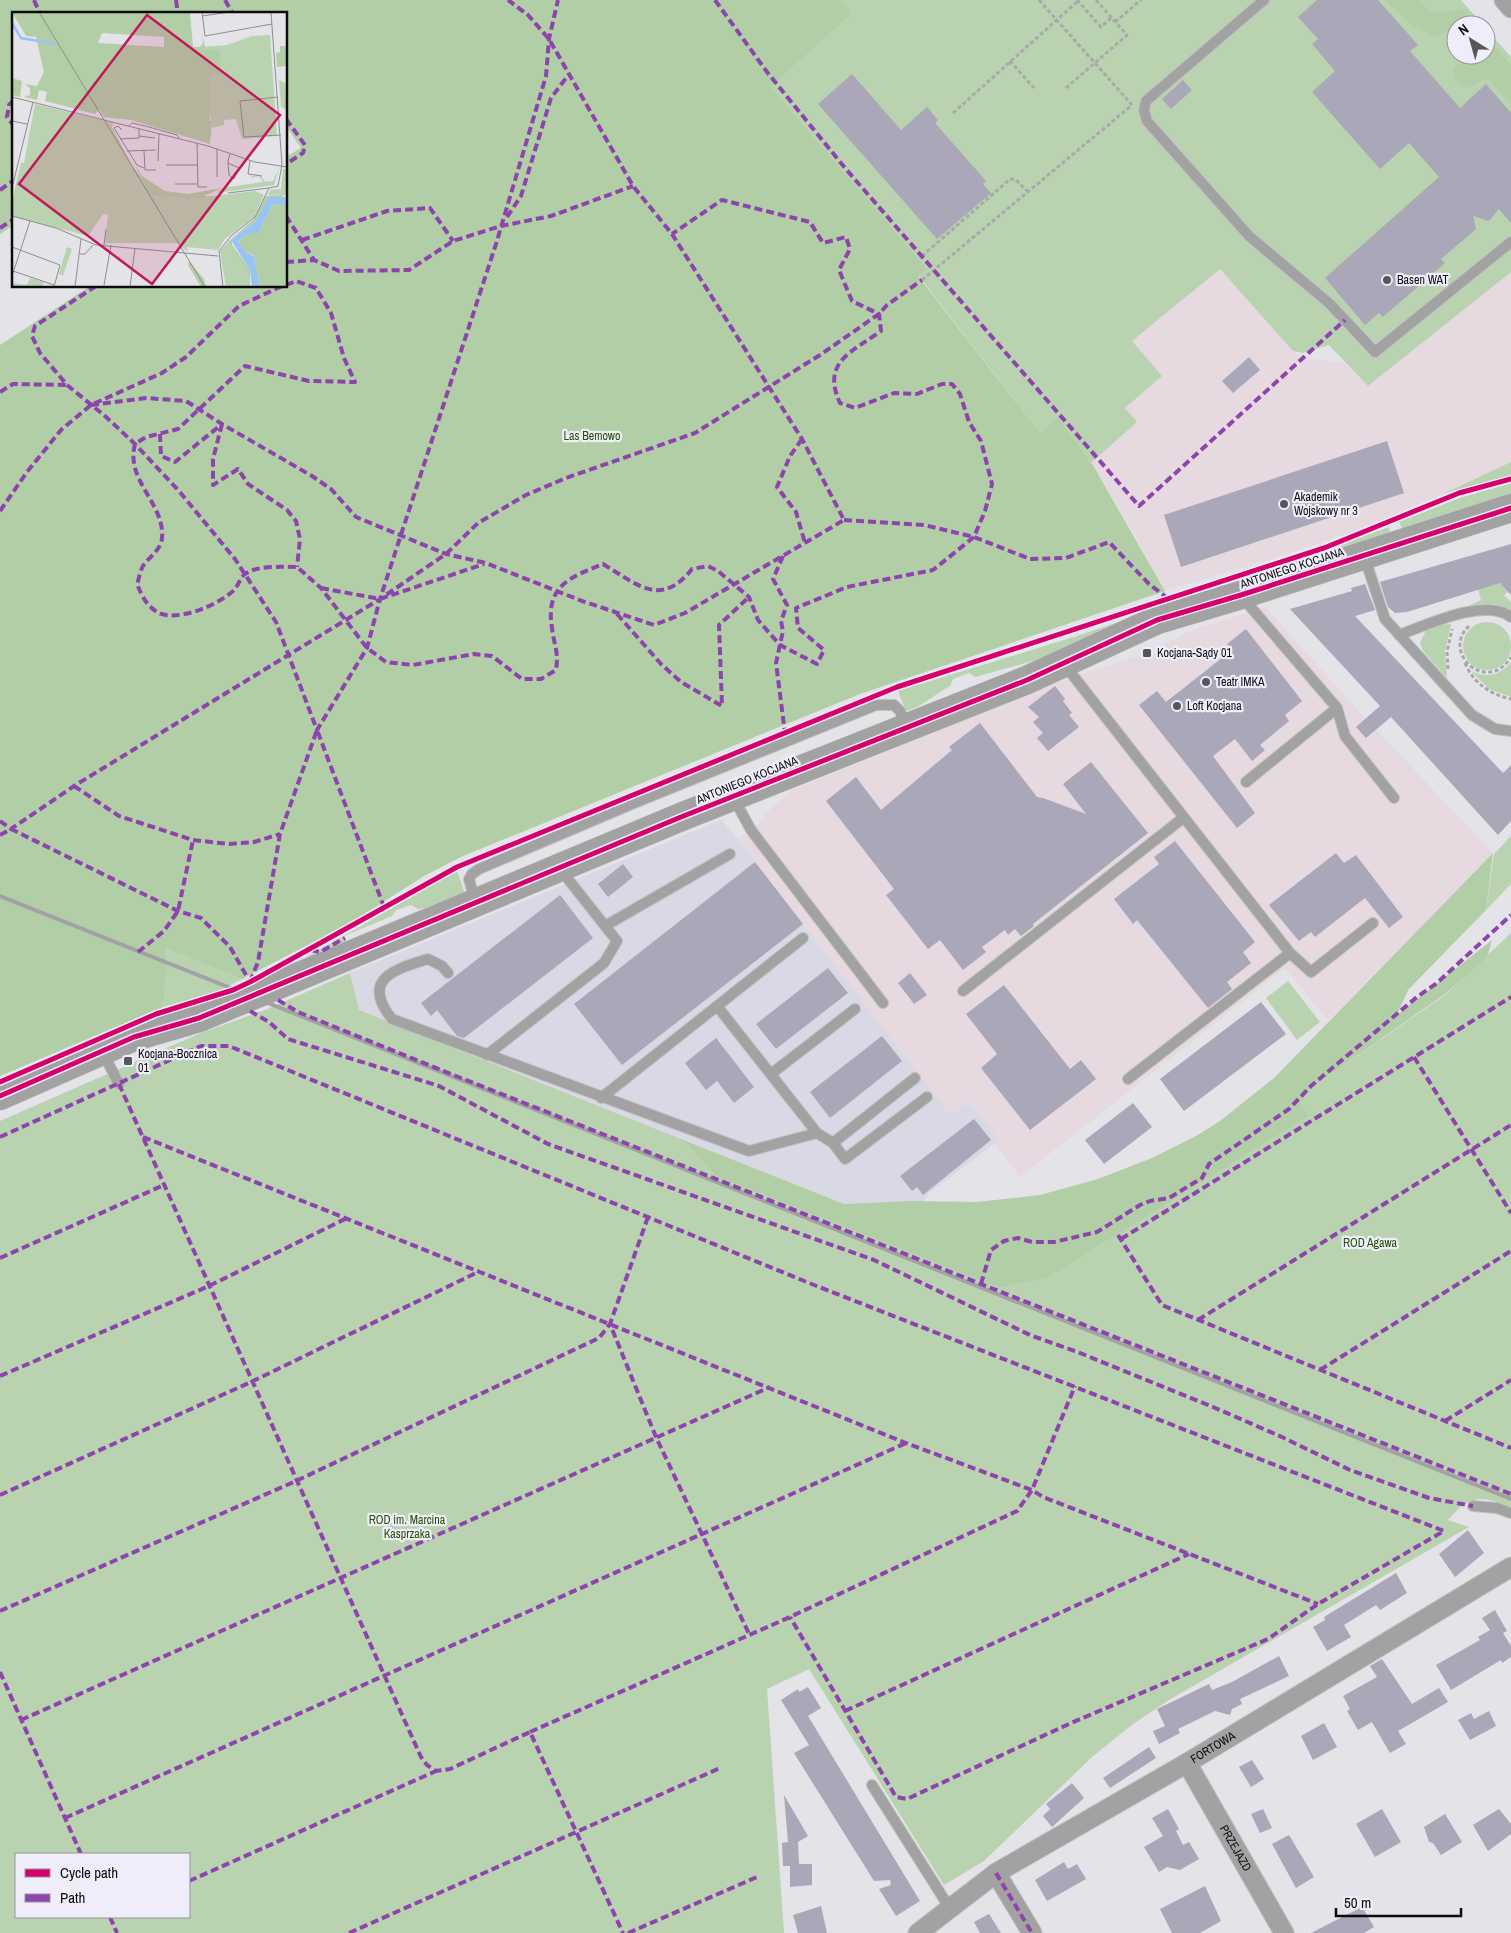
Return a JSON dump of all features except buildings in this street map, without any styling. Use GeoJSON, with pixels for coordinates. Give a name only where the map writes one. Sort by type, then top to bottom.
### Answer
{"type":"FeatureCollection","features":[{"type":"Feature","properties":{"kind":"street"},"geometry":{"type":"LineString","coordinates":[[1504,0],[1511,8]]}},
{"type":"Feature","properties":{"kind":"street","name":"ANTONIEGO KOCJANA"},"geometry":{"type":"LineString","coordinates":[[0,1096],[134,1037],[199,1018],[733,796],[1064,664],[1157,620],[1185,610],[1241,595],[1511,508]]}},
{"type":"Feature","properties":{"kind":"street","name":"FORTOWA"},"geometry":{"type":"LineString","coordinates":[[918,1933],[949,1907],[996,1873],[1187,1763],[1511,1567]]}},
{"type":"Feature","properties":{"kind":"street","name":"PRZEJAZD"},"geometry":{"type":"LineString","coordinates":[[1187,1763],[1284,1933]]}},
{"type":"Feature","properties":{"kind":"street"},"geometry":{"type":"LineString","coordinates":[[996,1873],[1032,1933]]}},
{"type":"Feature","properties":{"kind":"lane"},"geometry":{"type":"LineString","coordinates":[[1264,0],[1146,101],[1144,110],[1147,121],[1249,236],[1330,304],[1375,352],[1511,242]]}},
{"type":"Feature","properties":{"kind":"lane"},"geometry":{"type":"LineString","coordinates":[[1364,555],[1378,604],[1385,619],[1472,715],[1484,725],[1495,729],[1511,731]]}},
{"type":"Feature","properties":{"kind":"lane"},"geometry":{"type":"LineString","coordinates":[[1241,595],[1338,708],[1345,736],[1394,798]]}},
{"type":"Feature","properties":{"kind":"lane"},"geometry":{"type":"LineString","coordinates":[[1399,635],[1454,616],[1491,609],[1511,617]]}},
{"type":"Feature","properties":{"kind":"lane"},"geometry":{"type":"LineString","coordinates":[[1064,664],[1290,953],[1311,972],[1373,923]]}},
{"type":"Feature","properties":{"kind":"lane"},"geometry":{"type":"LineString","coordinates":[[476,904],[469,879],[479,869],[640,800],[876,705],[894,705],[900,711],[906,728]]}},
{"type":"Feature","properties":{"kind":"lane"},"geometry":{"type":"LineString","coordinates":[[1246,782],[1338,708]]}},
{"type":"Feature","properties":{"kind":"lane"},"geometry":{"type":"LineString","coordinates":[[733,796],[737,808],[751,830],[883,1003]]}},
{"type":"Feature","properties":{"kind":"lane"},"geometry":{"type":"LineString","coordinates":[[963,991],[1183,818]]}},
{"type":"Feature","properties":{"kind":"lane"},"geometry":{"type":"LineString","coordinates":[[605,926],[730,854]]}},
{"type":"Feature","properties":{"kind":"lane"},"geometry":{"type":"LineString","coordinates":[[486,1055],[604,963],[616,941],[560,869]]}},
{"type":"Feature","properties":{"kind":"lane"},"geometry":{"type":"LineString","coordinates":[[601,1098],[804,938]]}},
{"type":"Feature","properties":{"kind":"lane"},"geometry":{"type":"LineString","coordinates":[[1128,1079],[1290,953]]}},
{"type":"Feature","properties":{"kind":"lane"},"geometry":{"type":"LineString","coordinates":[[448,973],[442,966],[428,959],[397,968],[388,974],[380,985],[379,998],[392,1019],[601,1098],[749,1151],[817,1134]]}},
{"type":"Feature","properties":{"kind":"lane"},"geometry":{"type":"LineString","coordinates":[[717,1006],[817,1134],[833,1143],[845,1158],[927,1097]]}},
{"type":"Feature","properties":{"kind":"lane"},"geometry":{"type":"LineString","coordinates":[[771,1074],[855,1009]]}},
{"type":"Feature","properties":{"kind":"lane"},"geometry":{"type":"LineString","coordinates":[[102,1051],[119,1084]]}},
{"type":"Feature","properties":{"kind":"lane"},"geometry":{"type":"LineString","coordinates":[[833,1143],[915,1078]]}},
{"type":"Feature","properties":{"kind":"lane"},"geometry":{"type":"LineString","coordinates":[[1472,1506],[1497,1508],[1511,1513]]}},
{"type":"Feature","properties":{"kind":"lane"},"geometry":{"type":"LineString","coordinates":[[872,1786],[949,1907]]}},
{"type":"Feature","properties":{"kind":"path"},"geometry":{"type":"LineString","coordinates":[[1039,0],[1115,84],[1132,106],[1144,110]]}},
{"type":"Feature","properties":{"kind":"path"},"geometry":{"type":"LineString","coordinates":[[953,113],[1078,0],[1101,27],[1111,18]]}},
{"type":"Feature","properties":{"kind":"path"},"geometry":{"type":"LineString","coordinates":[[1066,88],[1127,35],[1096,0]]}},
{"type":"Feature","properties":{"kind":"path"},"geometry":{"type":"LineString","coordinates":[[1115,22],[1141,0]]}},
{"type":"Feature","properties":{"kind":"path"},"geometry":{"type":"LineString","coordinates":[[1010,61],[1034,88]]}},
{"type":"Feature","properties":{"kind":"path"},"geometry":{"type":"LineString","coordinates":[[922,280],[1132,106]]}},
{"type":"Feature","properties":{"kind":"path"},"geometry":{"type":"LineString","coordinates":[[922,256],[1010,179],[1015,178],[1028,192]]}},
{"type":"Feature","properties":{"kind":"path"},"geometry":{"type":"LineString","coordinates":[[1451,692],[1446,652],[1454,616]]}},
{"type":"Feature","properties":{"kind":"path"},"geometry":{"type":"LineString","coordinates":[[1473,623],[1462,636],[1460,644],[1464,660],[1473,676],[1482,685],[1499,696],[1511,699]]}},
{"type":"Feature","properties":{"kind":"path"},"geometry":{"type":"LineString","coordinates":[[1464,660],[1477,670],[1485,672],[1502,668],[1511,657]]}},
{"type":"Feature","properties":{"kind":"shaded area"},"geometry":{"type":"Polygon","coordinates":[[[1220,269],[1293,351],[1303,358],[1345,363],[1368,386],[1511,272],[1511,462],[1443,494],[1351,532],[1294,552],[1165,591],[1126,519],[1091,463],[1137,422],[1125,408],[1162,376],[1132,341],[1220,269]]]}},
{"type":"Feature","properties":{"kind":"shaded area"},"geometry":{"type":"Polygon","coordinates":[[[1265,607],[1366,719],[1493,853],[1328,1021],[1285,968],[1020,1177],[995,1144],[999,1141],[969,1102],[950,1115],[738,839],[765,819],[763,816],[792,790],[1057,683],[1136,656],[1141,658],[1157,652],[1160,645],[1194,630],[1265,607]]]}},
{"type":"Feature","properties":{"kind":"shaded area"},"geometry":{"type":"Polygon","coordinates":[[[721,820],[738,839],[950,1115],[969,1102],[999,1140],[928,1194],[924,1201],[844,1204],[359,1010],[350,973],[721,820]]]}},
{"type":"Feature","properties":{"kind":"green space","name":"Las Bemowo"},"geometry":{"type":"Polygon","coordinates":[[[0,0],[842,0],[852,13],[770,87],[927,269],[918,276],[1040,433],[1058,417],[1094,467],[1165,591],[860,694],[463,856],[424,876],[350,923],[242,979],[166,949],[167,970],[163,1007],[0,1076],[0,345],[87,288],[288,288],[288,156],[301,148],[288,129],[288,12],[12,12],[12,226],[0,234],[0,0]]]}},
{"type":"Feature","properties":{"kind":"green space"},"geometry":{"type":"Polygon","coordinates":[[[636,0],[1461,0],[1474,15],[1446,15],[1446,65],[1496,65],[1496,40],[1511,57],[1511,272],[1368,386],[1329,345],[1303,353],[1293,351],[1220,269],[1132,341],[1162,376],[1125,408],[1137,422],[1091,463],[1058,417],[1040,433],[922,280],[707,75],[636,0]]]}},
{"type":"Feature","properties":{"kind":"green space"},"geometry":{"type":"Polygon","coordinates":[[[1386,0],[1420,0],[1430,13],[1465,10],[1469,15],[1446,15],[1446,31],[1436,37],[1410,24],[1386,0]]]}},
{"type":"Feature","properties":{"kind":"green space"},"geometry":{"type":"Polygon","coordinates":[[[1496,48],[1511,65],[1511,105],[1489,78],[1466,88],[1455,82],[1453,69],[1458,65],[1496,65],[1496,48]]]}},
{"type":"Feature","properties":{"kind":"green space"},"geometry":{"type":"Polygon","coordinates":[[[1511,462],[1511,475],[1443,494],[1511,462]]]}},
{"type":"Feature","properties":{"kind":"green space"},"geometry":{"type":"Polygon","coordinates":[[[1511,483],[1511,497],[1403,530],[1399,522],[1460,498],[1511,483]]]}},
{"type":"Feature","properties":{"kind":"green space"},"geometry":{"type":"Polygon","coordinates":[[[1389,527],[1390,535],[1252,577],[1389,527]]]}},
{"type":"Feature","properties":{"kind":"green space"},"geometry":{"type":"Polygon","coordinates":[[[1500,583],[1508,592],[1504,595],[1511,602],[1511,611],[1494,604],[1466,607],[1481,600],[1478,589],[1500,583]]]}},
{"type":"Feature","properties":{"kind":"green space"},"geometry":{"type":"Polygon","coordinates":[[[1160,608],[1087,642],[1084,638],[1040,659],[975,677],[969,673],[953,679],[950,686],[906,711],[898,691],[1077,636],[1160,608]]]}},
{"type":"Feature","properties":{"kind":"green space"},"geometry":{"type":"Polygon","coordinates":[[[1482,622],[1492,622],[1504,629],[1511,641],[1511,651],[1504,663],[1492,670],[1482,670],[1474,666],[1467,659],[1463,651],[1463,641],[1467,633],[1474,626],[1482,622]]]}},
{"type":"Feature","properties":{"kind":"green space"},"geometry":{"type":"Polygon","coordinates":[[[1451,624],[1445,651],[1447,678],[1423,651],[1420,643],[1426,630],[1436,625],[1451,624]]]}},
{"type":"Feature","properties":{"kind":"green space"},"geometry":{"type":"Polygon","coordinates":[[[1511,662],[1511,697],[1489,689],[1471,671],[1482,675],[1498,673],[1511,662]]]}},
{"type":"Feature","properties":{"kind":"green space"},"geometry":{"type":"Polygon","coordinates":[[[1511,836],[1511,884],[1486,910],[1494,854],[1511,836]]]}},
{"type":"Feature","properties":{"kind":"green space"},"geometry":{"type":"Polygon","coordinates":[[[1493,853],[1486,910],[1408,990],[1397,1015],[1492,940],[1487,957],[1445,994],[1311,1088],[1301,1103],[1309,1116],[1046,1279],[998,1288],[715,1176],[681,1139],[844,1204],[910,1201],[977,1202],[1040,1195],[1098,1179],[1152,1158],[1196,1136],[1220,1121],[1274,1078],[1493,853]]]}},
{"type":"Feature","properties":{"kind":"green space"},"geometry":{"type":"Polygon","coordinates":[[[457,871],[465,894],[424,908],[418,909],[411,905],[396,910],[392,916],[344,936],[346,941],[316,962],[272,977],[457,871]]]}},
{"type":"Feature","properties":{"kind":"green space","name":"ROD im. Marcina Kasprzaka"},"geometry":{"type":"Polygon","coordinates":[[[1511,933],[1511,1507],[1491,1500],[1476,1499],[1469,1501],[1448,1520],[1469,1527],[1169,1700],[1133,1724],[1092,1757],[984,1861],[944,1885],[809,1669],[767,1689],[784,1933],[0,1933],[0,1121],[201,1033],[265,1010],[350,973],[359,1010],[681,1139],[715,1176],[998,1288],[1046,1279],[1309,1116],[1301,1103],[1311,1088],[1445,995],[1511,933]]]}},
{"type":"Feature","properties":{"kind":"green space"},"geometry":{"type":"Polygon","coordinates":[[[166,949],[242,979],[217,992],[163,1007],[167,970],[166,949]]]}},
{"type":"Feature","properties":{"kind":"green space"},"geometry":{"type":"Polygon","coordinates":[[[1288,981],[1320,1022],[1297,1040],[1266,998],[1288,981]]]}},
{"type":"Feature","properties":{"kind":"railway"},"geometry":{"type":"LineString","coordinates":[[0,896],[1511,1499]]}},
{"type":"Feature","properties":{"kind":"marked path"},"geometry":{"type":"LineString","coordinates":[[34,0],[39,12]]}},
{"type":"Feature","properties":{"kind":"marked path"},"geometry":{"type":"LineString","coordinates":[[176,0],[178,12]]}},
{"type":"Feature","properties":{"kind":"marked path"},"geometry":{"type":"LineString","coordinates":[[225,0],[232,12]]}},
{"type":"Feature","properties":{"kind":"marked path"},"geometry":{"type":"LineString","coordinates":[[91,405],[146,398],[186,401],[312,476],[331,489],[356,517],[446,554],[486,563],[582,601],[654,625],[685,613],[844,520],[802,439],[672,234],[633,186],[549,39],[528,15],[508,0]]}},
{"type":"Feature","properties":{"kind":"marked path"},"geometry":{"type":"LineString","coordinates":[[0,821],[11,829],[74,786],[380,599],[496,244],[546,76],[549,39],[558,0]]}},
{"type":"Feature","properties":{"kind":"marked path"},"geometry":{"type":"LineString","coordinates":[[715,0],[767,72],[845,168],[1139,506],[1345,320]]}},
{"type":"Feature","properties":{"kind":"marked path"},"geometry":{"type":"LineString","coordinates":[[507,217],[521,196],[551,98],[569,74]]}},
{"type":"Feature","properties":{"kind":"marked path"},"geometry":{"type":"LineString","coordinates":[[12,102],[9,105],[7,117],[12,123]]}},
{"type":"Feature","properties":{"kind":"marked path"},"geometry":{"type":"LineString","coordinates":[[288,122],[305,145],[303,153],[288,163]]}},
{"type":"Feature","properties":{"kind":"marked path"},"geometry":{"type":"LineString","coordinates":[[0,190],[12,181]]}},
{"type":"Feature","properties":{"kind":"marked path"},"geometry":{"type":"LineString","coordinates":[[288,262],[314,260],[339,271],[409,270],[453,241],[501,226],[551,216],[633,186]]}},
{"type":"Feature","properties":{"kind":"marked path"},"geometry":{"type":"LineString","coordinates":[[288,284],[296,281],[316,288],[331,313],[344,358],[355,382],[309,381],[245,366],[178,429],[146,437],[135,444],[133,457],[135,469],[158,514],[162,538],[157,550],[143,566],[137,584],[145,600],[157,612],[165,615],[175,615],[197,611],[227,596],[243,576],[250,571],[270,567],[297,567],[321,588],[367,648],[386,662],[413,665],[474,654],[492,656],[522,679],[541,679],[556,670],[557,653],[551,614],[552,602],[562,585],[580,574],[603,564],[638,585],[659,590],[670,588],[681,581],[692,569],[708,566],[718,571],[749,597],[758,620],[780,645],[817,664],[824,650],[798,628],[796,608],[847,587],[933,570],[974,537],[985,511],[992,484],[981,441],[969,422],[960,394],[952,384],[942,384],[917,394],[894,393],[855,408],[840,403],[835,389],[834,377],[837,368],[850,352],[881,331],[879,314],[852,301],[839,270],[850,249],[846,237],[823,243],[810,222],[722,200],[672,234]]}},
{"type":"Feature","properties":{"kind":"marked path"},"geometry":{"type":"LineString","coordinates":[[302,240],[387,211],[430,208],[453,241]]}},
{"type":"Feature","properties":{"kind":"marked path"},"geometry":{"type":"LineString","coordinates":[[288,219],[314,260]]}},
{"type":"Feature","properties":{"kind":"marked path"},"geometry":{"type":"LineString","coordinates":[[0,228],[12,220]]}},
{"type":"Feature","properties":{"kind":"marked path"},"geometry":{"type":"LineString","coordinates":[[93,288],[35,326],[32,336],[40,353],[67,385],[135,444],[179,491],[235,559],[276,622],[317,730],[367,648],[380,599],[446,554],[478,523],[526,495],[566,478],[695,433],[820,355],[879,314],[887,305],[922,280]]}},
{"type":"Feature","properties":{"kind":"marked path"},"geometry":{"type":"LineString","coordinates":[[0,511],[27,472],[61,430],[91,405],[162,373],[186,357],[239,306],[278,288]]}},
{"type":"Feature","properties":{"kind":"marked path"},"geometry":{"type":"LineString","coordinates":[[0,392],[13,384],[67,385]]}},
{"type":"Feature","properties":{"kind":"marked path"},"geometry":{"type":"LineString","coordinates":[[222,424],[213,459],[213,485],[238,469],[248,484],[287,510],[296,521],[300,539],[297,567]]}},
{"type":"Feature","properties":{"kind":"marked path"},"geometry":{"type":"LineString","coordinates":[[160,434],[161,456],[175,462],[222,424]]}},
{"type":"Feature","properties":{"kind":"marked path"},"geometry":{"type":"LineString","coordinates":[[802,439],[790,456],[777,487],[796,512],[805,543]]}},
{"type":"Feature","properties":{"kind":"marked path"},"geometry":{"type":"LineString","coordinates":[[844,520],[924,525],[974,537],[1030,559],[1066,558],[1109,542],[1149,584],[1170,600]]}},
{"type":"Feature","properties":{"kind":"marked path"},"geometry":{"type":"LineString","coordinates":[[783,556],[773,579],[787,605],[781,621],[783,631],[776,663],[785,733]]}},
{"type":"Feature","properties":{"kind":"marked path"},"geometry":{"type":"LineString","coordinates":[[321,588],[380,599],[484,564]]}},
{"type":"Feature","properties":{"kind":"marked path"},"geometry":{"type":"LineString","coordinates":[[617,614],[661,664],[681,682],[722,706],[719,625],[749,597]]}},
{"type":"Feature","properties":{"kind":"marked path"},"geometry":{"type":"LineString","coordinates":[[250,982],[258,962],[280,834],[317,730],[384,907]]}},
{"type":"Feature","properties":{"kind":"marked path"},"geometry":{"type":"LineString","coordinates":[[74,786],[119,816],[193,840],[229,844],[254,842],[280,834]]}},
{"type":"Feature","properties":{"kind":"marked path"},"geometry":{"type":"LineString","coordinates":[[0,835],[11,829],[178,911],[201,918],[230,947],[250,982]]}},
{"type":"Feature","properties":{"kind":"marked path"},"geometry":{"type":"LineString","coordinates":[[138,952],[164,931],[178,911],[193,840]]}},
{"type":"Feature","properties":{"kind":"marked path"},"geometry":{"type":"LineString","coordinates":[[981,1284],[991,1250],[1004,1241],[1018,1238],[1032,1242],[1054,1242],[1097,1232],[1140,1205],[1150,1201],[1169,1198],[1202,1178],[1209,1164],[1289,1109],[1311,1086],[1417,997],[1437,983],[1511,915]]}},
{"type":"Feature","properties":{"kind":"marked path"},"geometry":{"type":"LineString","coordinates":[[311,950],[320,952],[345,938]]}},
{"type":"Feature","properties":{"kind":"marked path"},"geometry":{"type":"LineString","coordinates":[[1121,1239],[1511,997]]}},
{"type":"Feature","properties":{"kind":"marked path"},"geometry":{"type":"LineString","coordinates":[[278,1000],[298,1012],[456,1076],[1511,1494]]}},
{"type":"Feature","properties":{"kind":"marked path"},"geometry":{"type":"LineString","coordinates":[[250,1011],[269,1022],[288,1039],[439,1086],[548,1144],[874,1260],[1030,1335],[1080,1353],[1213,1407],[1282,1437],[1350,1470],[1429,1498],[1473,1506]]}},
{"type":"Feature","properties":{"kind":"marked path"},"geometry":{"type":"LineString","coordinates":[[0,1137],[201,1046],[229,1046],[814,1285],[1444,1531],[1318,1604],[1268,1639],[1071,1723],[907,1799],[896,1797],[790,1617]]}},
{"type":"Feature","properties":{"kind":"marked path"},"geometry":{"type":"LineString","coordinates":[[1414,1057],[1511,1213]]}},
{"type":"Feature","properties":{"kind":"marked path"},"geometry":{"type":"LineString","coordinates":[[119,1084],[421,1757],[427,1765],[436,1771],[450,1769],[530,1732],[623,1933]]}},
{"type":"Feature","properties":{"kind":"marked path"},"geometry":{"type":"LineString","coordinates":[[1198,1320],[1511,1125]]}},
{"type":"Feature","properties":{"kind":"marked path"},"geometry":{"type":"LineString","coordinates":[[143,1137],[906,1443],[1032,1490],[1043,1497],[1318,1604]]}},
{"type":"Feature","properties":{"kind":"marked path"},"geometry":{"type":"LineString","coordinates":[[0,1258],[164,1185]]}},
{"type":"Feature","properties":{"kind":"marked path"},"geometry":{"type":"LineString","coordinates":[[648,1217],[610,1324],[656,1437],[750,1636]]}},
{"type":"Feature","properties":{"kind":"marked path"},"geometry":{"type":"LineString","coordinates":[[0,1376],[209,1286],[347,1218]]}},
{"type":"Feature","properties":{"kind":"marked path"},"geometry":{"type":"LineString","coordinates":[[1118,1235],[1162,1305],[1511,1448]]}},
{"type":"Feature","properties":{"kind":"marked path"},"geometry":{"type":"LineString","coordinates":[[1320,1370],[1511,1251]]}},
{"type":"Feature","properties":{"kind":"marked path"},"geometry":{"type":"LineString","coordinates":[[0,1495],[251,1382],[480,1271]]}},
{"type":"Feature","properties":{"kind":"marked path"},"geometry":{"type":"LineString","coordinates":[[0,1611],[296,1481],[599,1338],[610,1324]]}},
{"type":"Feature","properties":{"kind":"marked path"},"geometry":{"type":"LineString","coordinates":[[1445,1421],[1511,1380]]}},
{"type":"Feature","properties":{"kind":"marked path"},"geometry":{"type":"LineString","coordinates":[[530,1732],[790,1617],[1017,1511],[1032,1490],[1075,1386]]}},
{"type":"Feature","properties":{"kind":"marked path"},"geometry":{"type":"LineString","coordinates":[[21,1720],[770,1387]]}},
{"type":"Feature","properties":{"kind":"marked path"},"geometry":{"type":"LineString","coordinates":[[65,1818],[906,1443]]}},
{"type":"Feature","properties":{"kind":"marked path"},"geometry":{"type":"LineString","coordinates":[[845,1711],[1189,1554]]}},
{"type":"Feature","properties":{"kind":"marked path"},"geometry":{"type":"LineString","coordinates":[[0,1672],[81,1853]]}},
{"type":"Feature","properties":{"kind":"marked path"},"geometry":{"type":"LineString","coordinates":[[349,1933],[720,1768]]}},
{"type":"Feature","properties":{"kind":"marked path"},"geometry":{"type":"LineString","coordinates":[[190,1881],[436,1771]]}},
{"type":"Feature","properties":{"kind":"marked path"},"geometry":{"type":"LineString","coordinates":[[996,1873],[1032,1933]]}},
{"type":"Feature","properties":{"kind":"marked path"},"geometry":{"type":"LineString","coordinates":[[628,1933],[757,1877]]}},
{"type":"Feature","properties":{"kind":"marked path"},"geometry":{"type":"LineString","coordinates":[[110,1918],[117,1933]]}},
{"type":"Feature","properties":{"kind":"cycle path"},"geometry":{"type":"LineString","coordinates":[[0,1082],[156,1014],[233,990],[457,867],[897,687],[1324,548],[1459,493],[1511,479]]}},
{"type":"Feature","properties":{"kind":"cycle path"},"geometry":{"type":"LineString","coordinates":[[0,1096],[134,1037],[199,1018],[681,817],[1027,680],[1157,620],[1241,595],[1511,508]]}},
{"type":"Feature","properties":{"kind":"place","name":"Basen WAT"},"geometry":{"type":"Point","coordinates":[1387,280]}},
{"type":"Feature","properties":{"kind":"place","name":"Akademik Wojskowy nr 3"},"geometry":{"type":"Point","coordinates":[1284,504]}},
{"type":"Feature","properties":{"kind":"place","name":"Kocjana-Sądy 01"},"geometry":{"type":"Point","coordinates":[1147,653]}},
{"type":"Feature","properties":{"kind":"place","name":"Teatr IMKA"},"geometry":{"type":"Point","coordinates":[1206,682]}},
{"type":"Feature","properties":{"kind":"place","name":"Loft Kocjana"},"geometry":{"type":"Point","coordinates":[1177,706]}},
{"type":"Feature","properties":{"kind":"place","name":"Kocjana-Bocznica 01"},"geometry":{"type":"Point","coordinates":[128,1061]}},
{"type":"Feature","properties":{"kind":"park label","name":"ROD Agawa"},"geometry":{"type":"Point","coordinates":[1370,1243]}}]}
